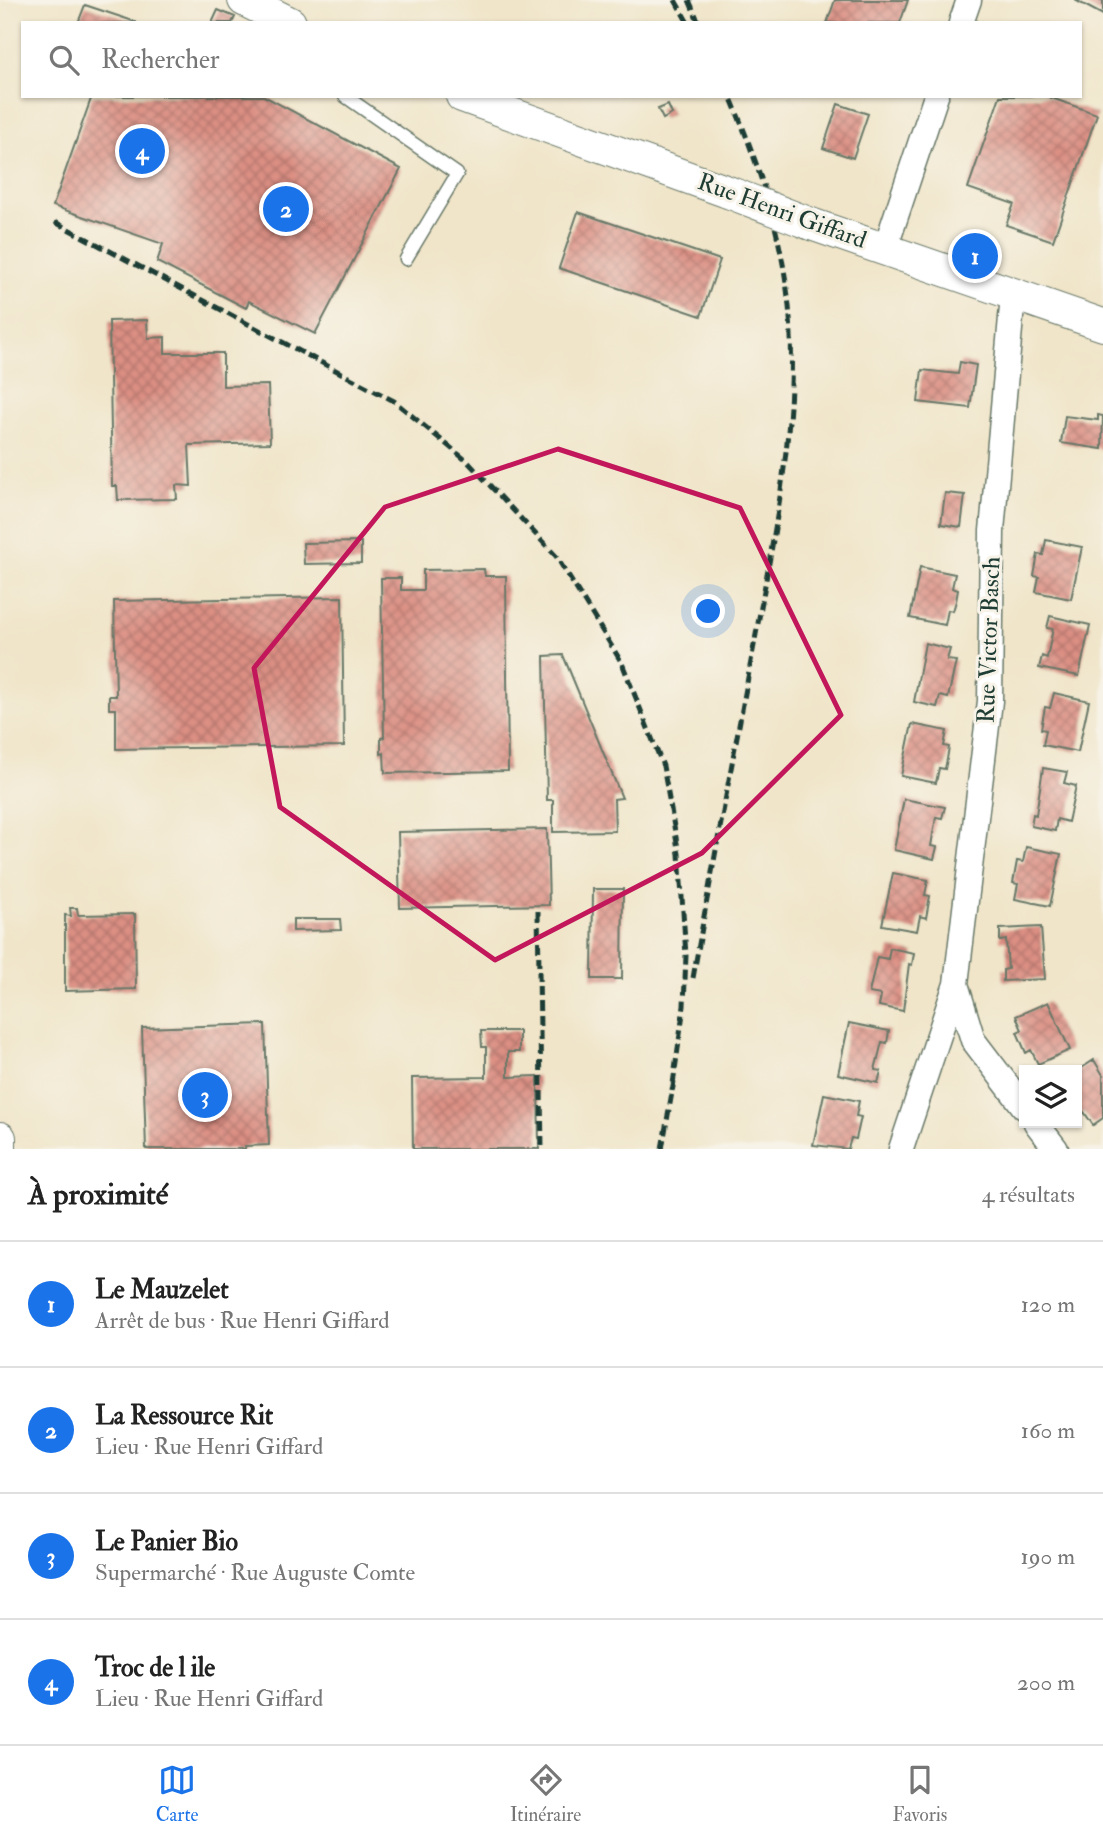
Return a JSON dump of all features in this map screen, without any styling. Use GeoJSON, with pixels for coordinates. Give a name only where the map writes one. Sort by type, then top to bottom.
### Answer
{"type":"FeatureCollection","features":[{"type":"Feature","properties":{"kind":"street"},"geometry":{"type":"LineString","coordinates":[[244,0],[286,21]]}},
{"type":"Feature","properties":{"kind":"street"},"geometry":{"type":"LineString","coordinates":[[962,21],[969,0]]}},
{"type":"Feature","properties":{"kind":"street","name":"Rue Henri Giffard"},"geometry":{"type":"LineString","coordinates":[[468,98],[811,224],[1103,325]]}},
{"type":"Feature","properties":{"kind":"street"},"geometry":{"type":"LineString","coordinates":[[885,249],[935,98]]}},
{"type":"Feature","properties":{"kind":"street","name":"Rue Victor Basch"},"geometry":{"type":"LineString","coordinates":[[901,1149],[956,984],[990,701],[992,531],[1013,295]]}},
{"type":"Feature","properties":{"kind":"street","name":"Rue Victor Basch"},"geometry":{"type":"LineString","coordinates":[[956,984],[973,1040],[1019,1100]]}},
{"type":"Feature","properties":{"kind":"street"},"geometry":{"type":"LineString","coordinates":[[1040,1128],[1056,1149]]}},
{"type":"Feature","properties":{"kind":"street"},"geometry":{"type":"LineString","coordinates":[[0,1138],[0,1149]]}},
{"type":"Feature","properties":{"kind":"lane"},"geometry":{"type":"LineString","coordinates":[[268,0],[305,21]]}},
{"type":"Feature","properties":{"kind":"lane"},"geometry":{"type":"LineString","coordinates":[[348,98],[457,174],[406,259]]}},
{"type":"Feature","properties":{"kind":"highlighted area"},"geometry":{"type":"Polygon","coordinates":[[[558,449],[740,508],[841,715],[702,853],[495,960],[280,807],[254,668],[385,507],[558,449]]]}},
{"type":"Feature","properties":{"kind":"building"},"geometry":{"type":"Polygon","coordinates":[[[835,0],[908,0],[901,21],[828,21],[835,0]]]}},
{"type":"Feature","properties":{"kind":"building"},"geometry":{"type":"Polygon","coordinates":[[[1075,0],[1103,0],[1103,15],[1075,0]]]}},
{"type":"Feature","properties":{"kind":"building"},"geometry":{"type":"Polygon","coordinates":[[[85,5],[133,21],[79,21],[85,5]]]}},
{"type":"Feature","properties":{"kind":"building"},"geometry":{"type":"Polygon","coordinates":[[[218,10],[235,17],[233,21],[213,21],[218,10]]]}},
{"type":"Feature","properties":{"kind":"building"},"geometry":{"type":"Polygon","coordinates":[[[91,98],[268,98],[401,169],[315,334],[249,301],[246,308],[157,262],[163,244],[53,206],[91,98]]]}},
{"type":"Feature","properties":{"kind":"building"},"geometry":{"type":"Polygon","coordinates":[[[999,98],[1052,98],[1097,114],[1053,241],[1006,225],[1014,204],[968,188],[999,98]]]}},
{"type":"Feature","properties":{"kind":"building"},"geometry":{"type":"Polygon","coordinates":[[[838,104],[868,114],[853,158],[823,148],[838,104]]]}},
{"type":"Feature","properties":{"kind":"building"},"geometry":{"type":"Polygon","coordinates":[[[668,105],[672,114],[663,119],[658,109],[668,105]]]}},
{"type":"Feature","properties":{"kind":"building"},"geometry":{"type":"Polygon","coordinates":[[[578,212],[720,260],[701,316],[559,268],[578,212]]]}},
{"type":"Feature","properties":{"kind":"building"},"geometry":{"type":"Polygon","coordinates":[[[147,320],[148,338],[165,337],[165,353],[223,353],[223,386],[268,385],[270,443],[189,445],[191,486],[176,485],[177,499],[118,500],[117,486],[112,486],[109,321],[147,320]]]}},
{"type":"Feature","properties":{"kind":"building"},"geometry":{"type":"Polygon","coordinates":[[[960,362],[976,365],[970,408],[918,402],[922,370],[958,374],[960,362]]]}},
{"type":"Feature","properties":{"kind":"building"},"geometry":{"type":"Polygon","coordinates":[[[1098,415],[1103,416],[1102,449],[1061,443],[1065,416],[1098,420],[1098,415]]]}},
{"type":"Feature","properties":{"kind":"building"},"geometry":{"type":"Polygon","coordinates":[[[945,493],[965,495],[961,527],[941,524],[945,493]]]}},
{"type":"Feature","properties":{"kind":"building"},"geometry":{"type":"Polygon","coordinates":[[[1046,540],[1082,547],[1071,599],[1036,592],[1039,577],[1034,576],[1038,554],[1043,555],[1046,540]]]}},
{"type":"Feature","properties":{"kind":"building"},"geometry":{"type":"Polygon","coordinates":[[[361,542],[361,563],[304,564],[303,543],[361,542]]]}},
{"type":"Feature","properties":{"kind":"building"},"geometry":{"type":"Polygon","coordinates":[[[920,567],[955,574],[952,588],[958,590],[956,601],[953,611],[948,610],[945,625],[910,618],[920,567]]]}},
{"type":"Feature","properties":{"kind":"building"},"geometry":{"type":"Polygon","coordinates":[[[484,569],[485,576],[506,576],[508,771],[385,773],[384,753],[381,754],[381,738],[384,737],[381,578],[401,578],[401,590],[423,590],[423,570],[484,569]]]}},
{"type":"Feature","properties":{"kind":"building"},"geometry":{"type":"Polygon","coordinates":[[[342,597],[344,746],[116,749],[116,709],[109,709],[109,696],[116,696],[114,601],[342,597]]]}},
{"type":"Feature","properties":{"kind":"building"},"geometry":{"type":"Polygon","coordinates":[[[1050,616],[1090,625],[1079,676],[1039,668],[1042,656],[1047,658],[1053,629],[1047,628],[1050,616]]]}},
{"type":"Feature","properties":{"kind":"building"},"geometry":{"type":"Polygon","coordinates":[[[925,643],[950,649],[947,660],[956,661],[948,698],[940,696],[937,707],[914,702],[925,643]]]}},
{"type":"Feature","properties":{"kind":"building"},"geometry":{"type":"Polygon","coordinates":[[[563,655],[622,798],[614,799],[615,831],[553,832],[553,800],[547,800],[544,656],[563,655]]]}},
{"type":"Feature","properties":{"kind":"building"},"geometry":{"type":"Polygon","coordinates":[[[1054,693],[1089,701],[1078,752],[1043,745],[1046,730],[1041,729],[1045,707],[1050,708],[1054,693]]]}},
{"type":"Feature","properties":{"kind":"building"},"geometry":{"type":"Polygon","coordinates":[[[912,724],[947,731],[944,746],[949,747],[945,769],[939,768],[936,783],[901,776],[912,724]]]}},
{"type":"Feature","properties":{"kind":"building"},"geometry":{"type":"Polygon","coordinates":[[[1043,768],[1067,772],[1064,783],[1076,786],[1068,822],[1057,819],[1055,831],[1031,826],[1033,814],[1036,815],[1043,768]]]}},
{"type":"Feature","properties":{"kind":"building"},"geometry":{"type":"Polygon","coordinates":[[[904,799],[945,807],[942,818],[936,817],[931,846],[937,847],[934,859],[894,850],[904,799]]]}},
{"type":"Feature","properties":{"kind":"building"},"geometry":{"type":"Polygon","coordinates":[[[547,829],[549,905],[400,908],[398,832],[547,829]]]}},
{"type":"Feature","properties":{"kind":"building"},"geometry":{"type":"Polygon","coordinates":[[[1026,847],[1061,854],[1050,906],[1015,899],[1018,884],[1013,883],[1017,861],[1023,862],[1026,847]]]}},
{"type":"Feature","properties":{"kind":"building"},"geometry":{"type":"Polygon","coordinates":[[[893,873],[928,880],[925,895],[930,896],[926,918],[920,916],[917,931],[882,925],[893,873]]]}},
{"type":"Feature","properties":{"kind":"building"},"geometry":{"type":"Polygon","coordinates":[[[593,889],[623,889],[622,979],[592,979],[593,889]]]}},
{"type":"Feature","properties":{"kind":"building"},"geometry":{"type":"Polygon","coordinates":[[[70,908],[77,908],[78,915],[135,914],[136,989],[65,991],[65,915],[71,916],[70,908]]]}},
{"type":"Feature","properties":{"kind":"building"},"geometry":{"type":"Polygon","coordinates":[[[293,919],[340,919],[341,930],[293,931],[293,919]]]}},
{"type":"Feature","properties":{"kind":"building"},"geometry":{"type":"Polygon","coordinates":[[[1041,927],[1045,979],[1003,981],[1003,970],[1008,969],[1006,940],[1000,941],[1000,929],[1041,927]]]}},
{"type":"Feature","properties":{"kind":"building"},"geometry":{"type":"Polygon","coordinates":[[[890,948],[914,953],[912,965],[909,964],[903,1011],[879,1006],[881,995],[869,993],[877,957],[888,959],[890,948]]]}},
{"type":"Feature","properties":{"kind":"building"},"geometry":{"type":"Polygon","coordinates":[[[1048,1002],[1070,1050],[1038,1064],[1031,1050],[1026,1053],[1017,1032],[1022,1030],[1016,1016],[1048,1002]]]}},
{"type":"Feature","properties":{"kind":"building"},"geometry":{"type":"Polygon","coordinates":[[[849,1023],[889,1031],[887,1043],[882,1042],[875,1070],[881,1071],[878,1083],[838,1074],[849,1023]]]}},
{"type":"Feature","properties":{"kind":"building"},"geometry":{"type":"Polygon","coordinates":[[[265,1024],[269,1145],[245,1146],[245,1149],[146,1149],[142,1028],[265,1024]]]}},
{"type":"Feature","properties":{"kind":"building"},"geometry":{"type":"Polygon","coordinates":[[[481,1031],[519,1031],[519,1052],[508,1052],[508,1077],[538,1076],[539,1149],[413,1149],[412,1078],[486,1077],[486,1047],[482,1047],[481,1031]]]}},
{"type":"Feature","properties":{"kind":"building"},"geometry":{"type":"Polygon","coordinates":[[[1094,1060],[1103,1075],[1103,1118],[1093,1125],[1084,1112],[1082,1114],[1082,1068],[1094,1060]]]}},
{"type":"Feature","properties":{"kind":"building"},"geometry":{"type":"Polygon","coordinates":[[[824,1094],[859,1101],[856,1116],[861,1117],[856,1139],[851,1138],[848,1149],[813,1145],[824,1094]]]}},
{"type":"Feature","properties":{"kind":"railway"},"geometry":{"type":"LineString","coordinates":[[675,0],[687,21]]}},
{"type":"Feature","properties":{"kind":"railway"},"geometry":{"type":"LineString","coordinates":[[689,0],[698,21]]}},
{"type":"Feature","properties":{"kind":"railway"},"geometry":{"type":"LineString","coordinates":[[693,978],[775,526],[790,412],[791,336],[785,274],[763,183],[731,98]]}},
{"type":"Feature","properties":{"kind":"railway"},"geometry":{"type":"LineString","coordinates":[[55,222],[394,401],[468,462],[556,556],[622,663],[663,766],[679,854],[686,955],[684,1006],[672,1091]]}},
{"type":"Feature","properties":{"kind":"railway"},"geometry":{"type":"LineString","coordinates":[[538,911],[542,1149]]}},
{"type":"Feature","properties":{"kind":"railway"},"geometry":{"type":"LineString","coordinates":[[662,1149],[674,1081]]}},
{"type":"Feature","properties":{"kind":"place","name":"Troc de l ile"},"geometry":{"type":"Point","coordinates":[142,151]}},
{"type":"Feature","properties":{"kind":"place","name":"La Ressource Rit"},"geometry":{"type":"Point","coordinates":[286,209]}},
{"type":"Feature","properties":{"kind":"place","name":"Le Mauzelet"},"geometry":{"type":"Point","coordinates":[975,256]}},
{"type":"Feature","properties":{"kind":"place","name":"Le Panier Bio"},"geometry":{"type":"Point","coordinates":[205,1095]}}]}
